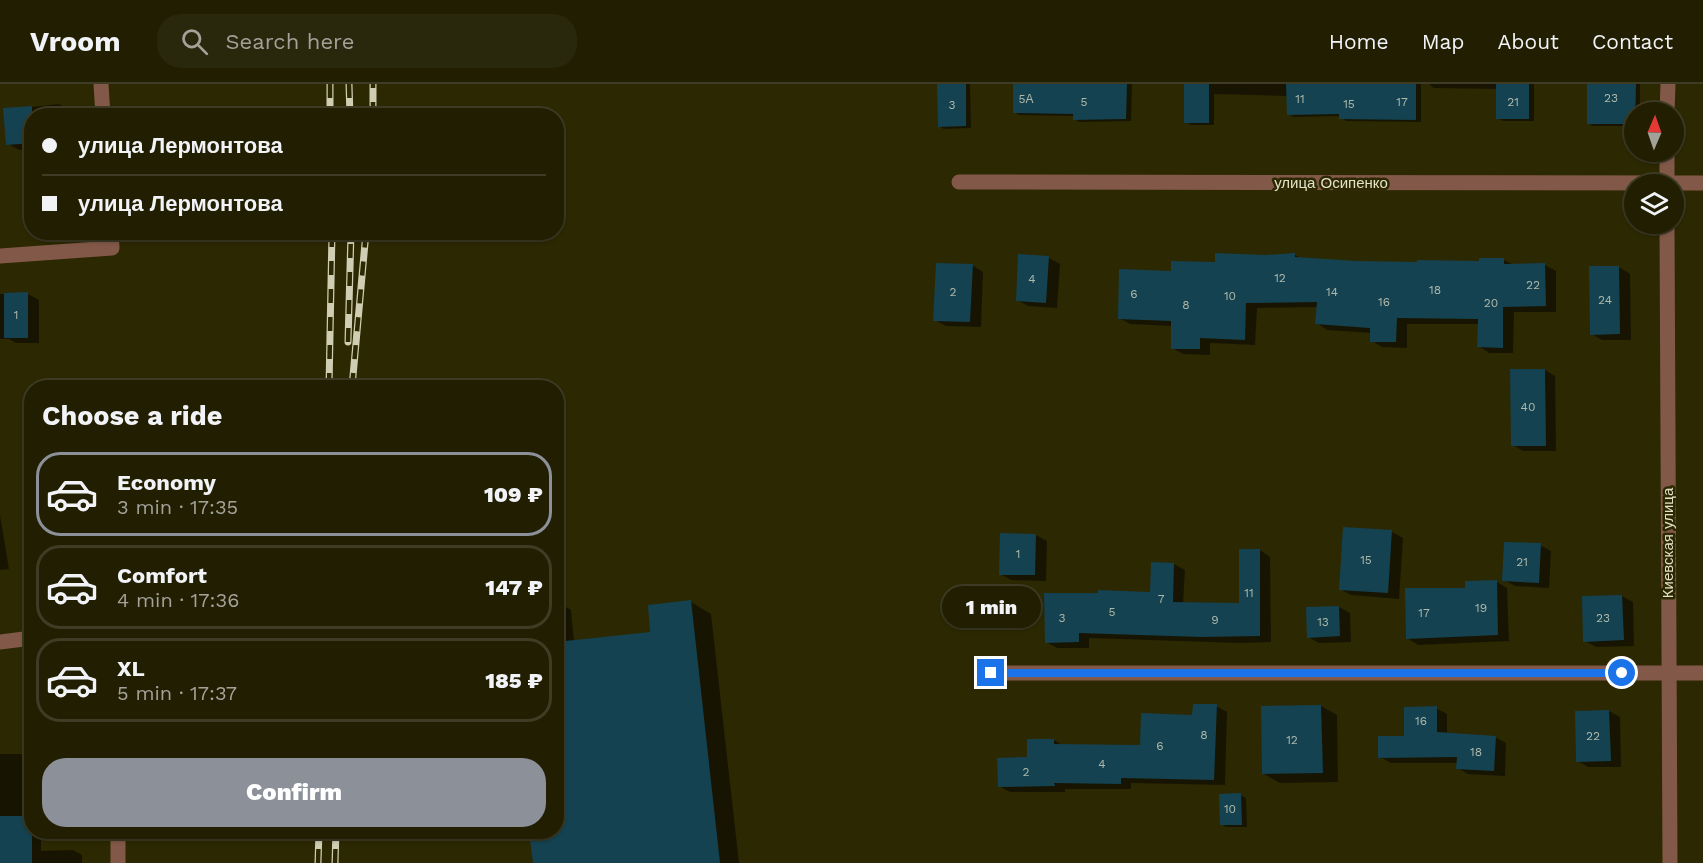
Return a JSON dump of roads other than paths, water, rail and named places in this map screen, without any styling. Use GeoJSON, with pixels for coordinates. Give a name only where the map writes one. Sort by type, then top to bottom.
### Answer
{"type":"FeatureCollection","features":[{"type":"Feature","properties":{"kind":"street"},"geometry":{"type":"LineString","coordinates":[[101,84],[102,108]]}},
{"type":"Feature","properties":{"kind":"street"},"geometry":{"type":"LineString","coordinates":[[1668,84],[1668,102]]}},
{"type":"Feature","properties":{"kind":"street","name":"улица Осипенко"},"geometry":{"type":"LineString","coordinates":[[959,182],[1624,184]]}},
{"type":"Feature","properties":{"kind":"street","name":"улица Осипенко"},"geometry":{"type":"LineString","coordinates":[[1684,184],[1703,183]]}},
{"type":"Feature","properties":{"kind":"street","name":"Киевская улица"},"geometry":{"type":"LineString","coordinates":[[1667,234],[1670,863]]}},
{"type":"Feature","properties":{"kind":"street"},"geometry":{"type":"LineString","coordinates":[[0,256],[112,248],[112,240]]}},
{"type":"Feature","properties":{"kind":"street"},"geometry":{"type":"LineString","coordinates":[[0,642],[24,639]]}},
{"type":"Feature","properties":{"kind":"street"},"geometry":{"type":"LineString","coordinates":[[991,673],[1703,673]]}},
{"type":"Feature","properties":{"kind":"street"},"geometry":{"type":"LineString","coordinates":[[118,839],[118,863]]}},
{"type":"Feature","properties":{"kind":"railway"},"geometry":{"type":"LineString","coordinates":[[330,84],[330,108]]}},
{"type":"Feature","properties":{"kind":"railway"},"geometry":{"type":"LineString","coordinates":[[349,84],[350,108]]}},
{"type":"Feature","properties":{"kind":"railway"},"geometry":{"type":"LineString","coordinates":[[373,84],[373,108]]}},
{"type":"Feature","properties":{"kind":"railway"},"geometry":{"type":"LineString","coordinates":[[329,380],[332,240]]}},
{"type":"Feature","properties":{"kind":"railway"},"geometry":{"type":"LineString","coordinates":[[348,342],[351,240]]}},
{"type":"Feature","properties":{"kind":"railway"},"geometry":{"type":"LineString","coordinates":[[353,380],[365,240]]}},
{"type":"Feature","properties":{"kind":"railway"},"geometry":{"type":"LineString","coordinates":[[318,863],[319,839]]}},
{"type":"Feature","properties":{"kind":"railway"},"geometry":{"type":"LineString","coordinates":[[335,863],[336,839]]}}]}
